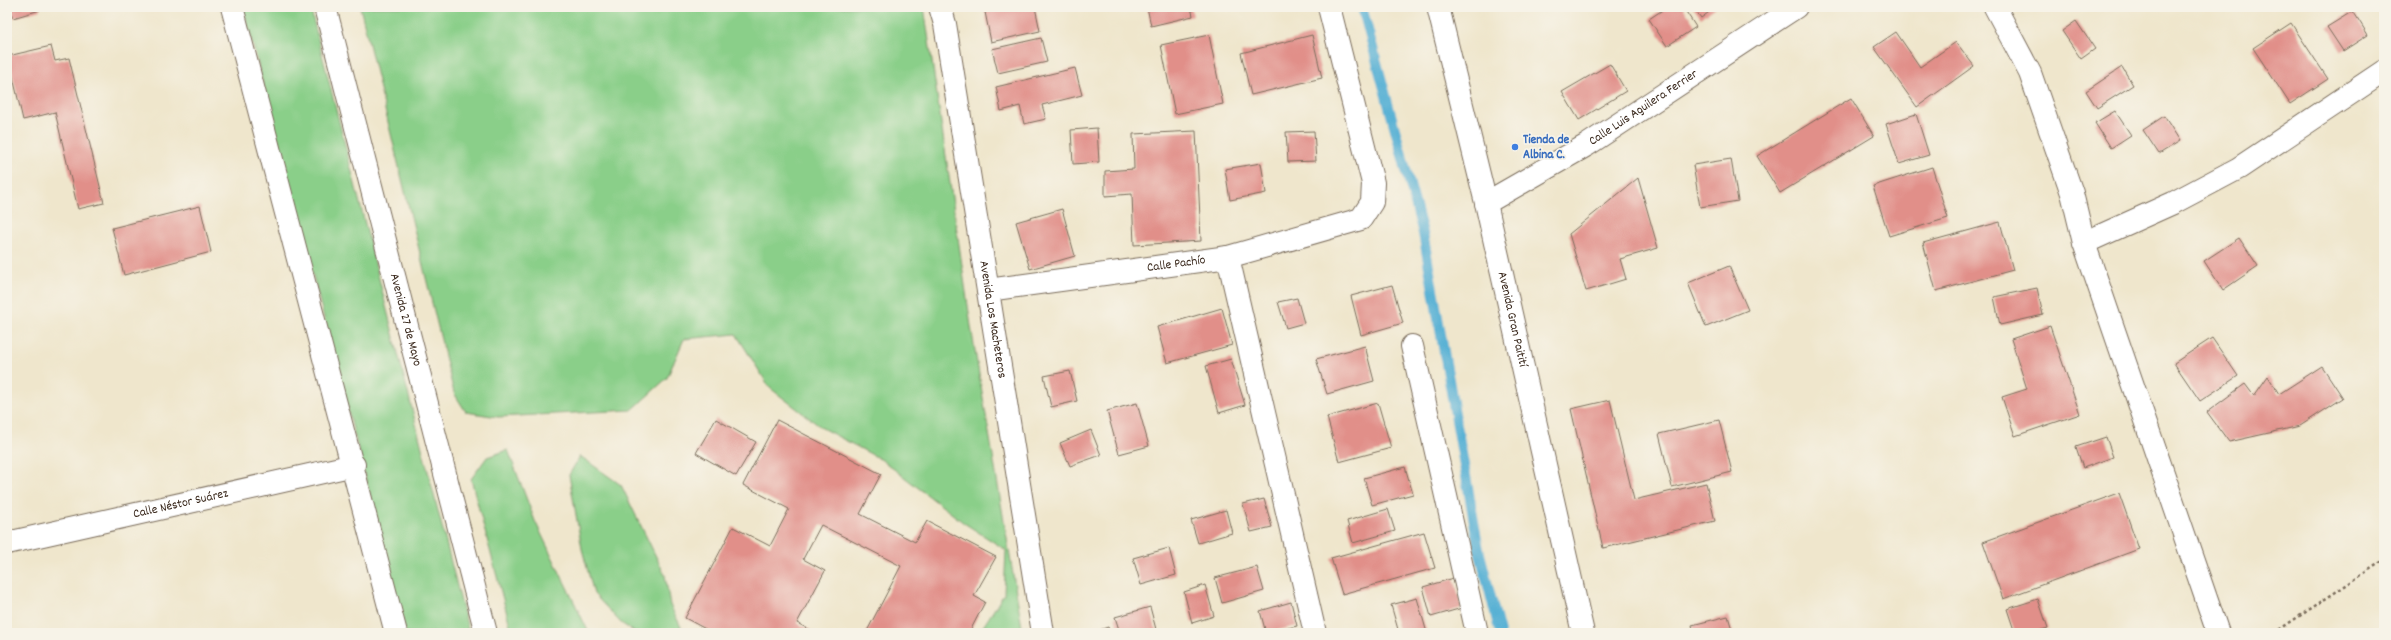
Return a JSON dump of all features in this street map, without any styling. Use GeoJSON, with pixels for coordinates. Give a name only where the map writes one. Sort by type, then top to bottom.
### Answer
{"type":"FeatureCollection","features":[{"type":"Feature","properties":{"kind":"street"},"geometry":{"type":"LineString","coordinates":[[232,7],[351,455],[396,633]]}},
{"type":"Feature","properties":{"kind":"street","name":"Avenida 27 de Mayo"},"geometry":{"type":"LineString","coordinates":[[325,7],[486,633]]}},
{"type":"Feature","properties":{"kind":"street","name":"Avenida Los Macheteros"},"geometry":{"type":"LineString","coordinates":[[940,7],[945,24],[1043,633]]}},
{"type":"Feature","properties":{"kind":"street","name":"Calle Pachío"},"geometry":{"type":"LineString","coordinates":[[988,290],[1228,257],[1361,219],[1372,202],[1373,183],[1329,7]]}},
{"type":"Feature","properties":{"kind":"street","name":"Avenida Gran Paitití"},"geometry":{"type":"LineString","coordinates":[[1438,7],[1486,203],[1583,633]]}},
{"type":"Feature","properties":{"kind":"street","name":"Calle Luis Aguilera Ferrier"},"geometry":{"type":"LineString","coordinates":[[1486,203],[1587,145],[1796,7]]}},
{"type":"Feature","properties":{"kind":"street"},"geometry":{"type":"LineString","coordinates":[[1995,7],[2030,73],[2072,193],[2084,243],[2218,633]]}},
{"type":"Feature","properties":{"kind":"street"},"geometry":{"type":"LineString","coordinates":[[2084,243],[2173,203],[2239,168],[2384,71]]}},
{"type":"Feature","properties":{"kind":"street"},"geometry":{"type":"LineString","coordinates":[[1228,257],[1315,633]]}},
{"type":"Feature","properties":{"kind":"street"},"geometry":{"type":"LineString","coordinates":[[1412,346],[1477,633]]}},
{"type":"Feature","properties":{"kind":"street","name":"Calle Néstor Suárez"},"geometry":{"type":"LineString","coordinates":[[7,543],[351,455]]}},
{"type":"Feature","properties":{"kind":"path"},"geometry":{"type":"LineString","coordinates":[[2274,633],[2384,560]]}},
{"type":"Feature","properties":{"kind":"green space"},"geometry":{"type":"Polygon","coordinates":[[[243,7],[310,7],[469,633],[406,633],[243,7]]]}},
{"type":"Feature","properties":{"kind":"green space"},"geometry":{"type":"Polygon","coordinates":[[[360,7],[924,7],[972,333],[1023,633],[979,633],[1004,594],[1006,550],[964,523],[882,460],[822,428],[770,388],[736,334],[684,339],[667,378],[632,410],[498,417],[466,412],[454,393],[360,7]]]}},
{"type":"Feature","properties":{"kind":"green space"},"geometry":{"type":"Polygon","coordinates":[[[508,450],[535,521],[589,633],[512,633],[471,479],[487,457],[508,450]]]}},
{"type":"Feature","properties":{"kind":"green space"},"geometry":{"type":"Polygon","coordinates":[[[580,456],[621,485],[665,575],[670,605],[684,633],[636,633],[621,623],[594,594],[582,549],[569,475],[580,456]]]}},
{"type":"Feature","properties":{"kind":"building"},"geometry":{"type":"Polygon","coordinates":[[[9,7],[39,7],[40,10],[13,18],[9,7]]]}},
{"type":"Feature","properties":{"kind":"building"},"geometry":{"type":"Polygon","coordinates":[[[984,7],[1035,7],[1040,31],[991,42],[984,7]]]}},
{"type":"Feature","properties":{"kind":"building"},"geometry":{"type":"Polygon","coordinates":[[[1147,7],[1191,7],[1193,16],[1151,26],[1147,7]]]}},
{"type":"Feature","properties":{"kind":"building"},"geometry":{"type":"Polygon","coordinates":[[[1667,7],[1683,7],[1696,27],[1667,46],[1649,19],[1667,7]]]}},
{"type":"Feature","properties":{"kind":"building"},"geometry":{"type":"Polygon","coordinates":[[[1693,7],[1716,7],[1701,18],[1693,7]]]}},
{"type":"Feature","properties":{"kind":"building"},"geometry":{"type":"Polygon","coordinates":[[[2353,11],[2368,35],[2343,51],[2327,27],[2353,11]]]}},
{"type":"Feature","properties":{"kind":"building"},"geometry":{"type":"Polygon","coordinates":[[[2076,21],[2095,49],[2081,59],[2062,31],[2076,21]]]}},
{"type":"Feature","properties":{"kind":"building"},"geometry":{"type":"Polygon","coordinates":[[[2291,23],[2328,79],[2290,104],[2253,48],[2291,23]]]}},
{"type":"Feature","properties":{"kind":"building"},"geometry":{"type":"Polygon","coordinates":[[[1896,32],[1920,67],[1956,42],[1974,66],[1917,107],[1874,47],[1896,32]]]}},
{"type":"Feature","properties":{"kind":"building"},"geometry":{"type":"Polygon","coordinates":[[[1209,35],[1223,104],[1175,114],[1161,45],[1209,35]]]}},
{"type":"Feature","properties":{"kind":"building"},"geometry":{"type":"Polygon","coordinates":[[[1312,35],[1322,78],[1251,95],[1241,53],[1312,35]]]}},
{"type":"Feature","properties":{"kind":"building"},"geometry":{"type":"Polygon","coordinates":[[[1041,38],[1047,62],[998,73],[992,49],[1041,38]]]}},
{"type":"Feature","properties":{"kind":"building"},"geometry":{"type":"Polygon","coordinates":[[[51,46],[55,61],[69,58],[104,203],[78,209],[55,112],[23,120],[8,56],[51,46]]]}},
{"type":"Feature","properties":{"kind":"building"},"geometry":{"type":"Polygon","coordinates":[[[1610,64],[1626,91],[1579,120],[1562,92],[1610,64]]]}},
{"type":"Feature","properties":{"kind":"building"},"geometry":{"type":"Polygon","coordinates":[[[2122,67],[2133,85],[2097,108],[2086,91],[2122,67]]]}},
{"type":"Feature","properties":{"kind":"building"},"geometry":{"type":"Polygon","coordinates":[[[1075,68],[1082,95],[1042,105],[1046,119],[1024,124],[1020,106],[1001,111],[996,87],[1075,68]]]}},
{"type":"Feature","properties":{"kind":"building"},"geometry":{"type":"Polygon","coordinates":[[[1851,98],[1874,136],[1780,193],[1757,156],[1851,98]]]}},
{"type":"Feature","properties":{"kind":"building"},"geometry":{"type":"Polygon","coordinates":[[[2115,111],[2131,135],[2111,148],[2095,123],[2115,111]]]}},
{"type":"Feature","properties":{"kind":"building"},"geometry":{"type":"Polygon","coordinates":[[[1916,114],[1929,155],[1899,164],[1886,124],[1916,114]]]}},
{"type":"Feature","properties":{"kind":"building"},"geometry":{"type":"Polygon","coordinates":[[[2164,116],[2180,141],[2159,154],[2143,130],[2164,116]]]}},
{"type":"Feature","properties":{"kind":"building"},"geometry":{"type":"Polygon","coordinates":[[[1097,128],[1099,162],[1073,164],[1071,130],[1097,128]]]}},
{"type":"Feature","properties":{"kind":"building"},"geometry":{"type":"Polygon","coordinates":[[[1196,131],[1201,241],[1134,245],[1132,194],[1105,196],[1105,171],[1134,169],[1133,134],[1196,131]]]}},
{"type":"Feature","properties":{"kind":"building"},"geometry":{"type":"Polygon","coordinates":[[[1314,131],[1316,161],[1288,162],[1286,132],[1314,131]]]}},
{"type":"Feature","properties":{"kind":"building"},"geometry":{"type":"Polygon","coordinates":[[[1731,159],[1738,201],[1700,207],[1693,165],[1731,159]]]}},
{"type":"Feature","properties":{"kind":"building"},"geometry":{"type":"Polygon","coordinates":[[[1261,163],[1266,193],[1230,200],[1225,169],[1261,163]]]}},
{"type":"Feature","properties":{"kind":"building"},"geometry":{"type":"Polygon","coordinates":[[[1932,167],[1948,218],[1889,236],[1873,186],[1932,167]]]}},
{"type":"Feature","properties":{"kind":"building"},"geometry":{"type":"Polygon","coordinates":[[[1638,178],[1658,248],[1620,259],[1626,279],[1586,291],[1569,234],[1638,178]]]}},
{"type":"Feature","properties":{"kind":"building"},"geometry":{"type":"Polygon","coordinates":[[[200,206],[211,252],[124,275],[112,228],[200,206]]]}},
{"type":"Feature","properties":{"kind":"building"},"geometry":{"type":"Polygon","coordinates":[[[1062,209],[1075,256],[1030,269],[1016,222],[1062,209]]]}},
{"type":"Feature","properties":{"kind":"building"},"geometry":{"type":"Polygon","coordinates":[[[2000,222],[2013,270],[1936,291],[1923,243],[2000,222]]]}},
{"type":"Feature","properties":{"kind":"building"},"geometry":{"type":"Polygon","coordinates":[[[2239,238],[2258,266],[2223,290],[2204,261],[2239,238]]]}},
{"type":"Feature","properties":{"kind":"building"},"geometry":{"type":"Polygon","coordinates":[[[1729,266],[1748,310],[1706,327],[1688,283],[1729,266]]]}},
{"type":"Feature","properties":{"kind":"building"},"geometry":{"type":"Polygon","coordinates":[[[1392,285],[1403,323],[1361,335],[1351,296],[1392,285]]]}},
{"type":"Feature","properties":{"kind":"building"},"geometry":{"type":"Polygon","coordinates":[[[2037,288],[2043,315],[2000,325],[1994,297],[2037,288]]]}},
{"type":"Feature","properties":{"kind":"building"},"geometry":{"type":"Polygon","coordinates":[[[1297,298],[1304,323],[1286,328],[1278,302],[1297,298]]]}},
{"type":"Feature","properties":{"kind":"building"},"geometry":{"type":"Polygon","coordinates":[[[1222,308],[1232,345],[1167,363],[1157,327],[1222,308]]]}},
{"type":"Feature","properties":{"kind":"building"},"geometry":{"type":"Polygon","coordinates":[[[2050,326],[2080,414],[2015,436],[2002,397],[2027,389],[2011,339],[2050,326]]]}},
{"type":"Feature","properties":{"kind":"building"},"geometry":{"type":"Polygon","coordinates":[[[2212,338],[2238,376],[2200,401],[2174,363],[2212,338]]]}},
{"type":"Feature","properties":{"kind":"building"},"geometry":{"type":"Polygon","coordinates":[[[1365,346],[1374,381],[1327,394],[1316,359],[1365,346]]]}},
{"type":"Feature","properties":{"kind":"building"},"geometry":{"type":"Polygon","coordinates":[[[1231,359],[1245,405],[1219,413],[1206,366],[1231,359]]]}},
{"type":"Feature","properties":{"kind":"building"},"geometry":{"type":"Polygon","coordinates":[[[2322,366],[2343,398],[2300,426],[2229,442],[2207,412],[2245,384],[2254,396],[2268,376],[2279,394],[2322,366]]]}},
{"type":"Feature","properties":{"kind":"building"},"geometry":{"type":"Polygon","coordinates":[[[1070,371],[1077,401],[1051,407],[1044,376],[1070,371]]]}},
{"type":"Feature","properties":{"kind":"building"},"geometry":{"type":"Polygon","coordinates":[[[1610,400],[1634,500],[1706,483],[1715,521],[1603,548],[1571,409],[1610,400]]]}},
{"type":"Feature","properties":{"kind":"building"},"geometry":{"type":"Polygon","coordinates":[[[1137,403],[1149,446],[1119,454],[1107,411],[1137,403]]]}},
{"type":"Feature","properties":{"kind":"building"},"geometry":{"type":"Polygon","coordinates":[[[1378,403],[1391,448],[1339,462],[1327,417],[1378,403]]]}},
{"type":"Feature","properties":{"kind":"building"},"geometry":{"type":"Polygon","coordinates":[[[716,419],[756,442],[736,476],[696,453],[716,419]]]}},
{"type":"Feature","properties":{"kind":"building"},"geometry":{"type":"Polygon","coordinates":[[[777,420],[881,474],[860,514],[915,542],[927,521],[996,557],[974,596],[985,602],[969,633],[866,633],[901,566],[821,525],[803,559],[825,571],[797,623],[816,633],[713,633],[685,618],[733,527],[770,546],[789,509],[743,485],[777,420]]]}},
{"type":"Feature","properties":{"kind":"building"},"geometry":{"type":"Polygon","coordinates":[[[1719,420],[1732,472],[1672,487],[1659,434],[1719,420]]]}},
{"type":"Feature","properties":{"kind":"building"},"geometry":{"type":"Polygon","coordinates":[[[1091,430],[1101,455],[1070,466],[1060,443],[1091,430]]]}},
{"type":"Feature","properties":{"kind":"building"},"geometry":{"type":"Polygon","coordinates":[[[2106,437],[2113,457],[2083,468],[2076,447],[2106,437]]]}},
{"type":"Feature","properties":{"kind":"building"},"geometry":{"type":"Polygon","coordinates":[[[1405,467],[1413,494],[1372,505],[1364,478],[1405,467]]]}},
{"type":"Feature","properties":{"kind":"building"},"geometry":{"type":"Polygon","coordinates":[[[2119,493],[2139,549],[2003,599],[1983,542],[2119,493]]]}},
{"type":"Feature","properties":{"kind":"building"},"geometry":{"type":"Polygon","coordinates":[[[1264,499],[1272,527],[1251,532],[1243,504],[1264,499]]]}},
{"type":"Feature","properties":{"kind":"building"},"geometry":{"type":"Polygon","coordinates":[[[1388,509],[1395,531],[1353,543],[1347,521],[1388,509]]]}},
{"type":"Feature","properties":{"kind":"building"},"geometry":{"type":"Polygon","coordinates":[[[1226,510],[1232,533],[1198,543],[1191,520],[1226,510]]]}},
{"type":"Feature","properties":{"kind":"building"},"geometry":{"type":"Polygon","coordinates":[[[1424,532],[1435,568],[1342,594],[1331,558],[1424,532]]]}},
{"type":"Feature","properties":{"kind":"building"},"geometry":{"type":"Polygon","coordinates":[[[1169,548],[1176,575],[1141,585],[1133,558],[1169,548]]]}},
{"type":"Feature","properties":{"kind":"building"},"geometry":{"type":"Polygon","coordinates":[[[1257,567],[1264,591],[1222,603],[1215,578],[1257,567]]]}},
{"type":"Feature","properties":{"kind":"building"},"geometry":{"type":"Polygon","coordinates":[[[1454,578],[1462,608],[1431,617],[1423,587],[1454,578]]]}},
{"type":"Feature","properties":{"kind":"building"},"geometry":{"type":"Polygon","coordinates":[[[1205,585],[1214,616],[1192,623],[1184,592],[1205,585]]]}},
{"type":"Feature","properties":{"kind":"building"},"geometry":{"type":"Polygon","coordinates":[[[1417,598],[1427,633],[1399,633],[1391,605],[1417,598]]]}},
{"type":"Feature","properties":{"kind":"building"},"geometry":{"type":"Polygon","coordinates":[[[2038,599],[2048,628],[2032,633],[2015,633],[2007,609],[2038,599]]]}},
{"type":"Feature","properties":{"kind":"building"},"geometry":{"type":"Polygon","coordinates":[[[1291,602],[1297,626],[1266,633],[1260,611],[1291,602]]]}},
{"type":"Feature","properties":{"kind":"building"},"geometry":{"type":"Polygon","coordinates":[[[1150,607],[1157,633],[1120,633],[1115,617],[1150,607]]]}},
{"type":"Feature","properties":{"kind":"building"},"geometry":{"type":"Polygon","coordinates":[[[1728,616],[1733,633],[1694,633],[1692,625],[1728,616]]]}},
{"type":"Feature","properties":{"kind":"building"},"geometry":{"type":"Polygon","coordinates":[[[1108,627],[1110,633],[1091,633],[1108,627]]]}},
{"type":"Feature","properties":{"kind":"waterway"},"geometry":{"type":"LineString","coordinates":[[1362,7],[1423,233],[1479,550],[1500,633]]}},
{"type":"Feature","properties":{"kind":"place","name":"Tienda de Albina C."},"geometry":{"type":"Point","coordinates":[1515,147]}}]}
